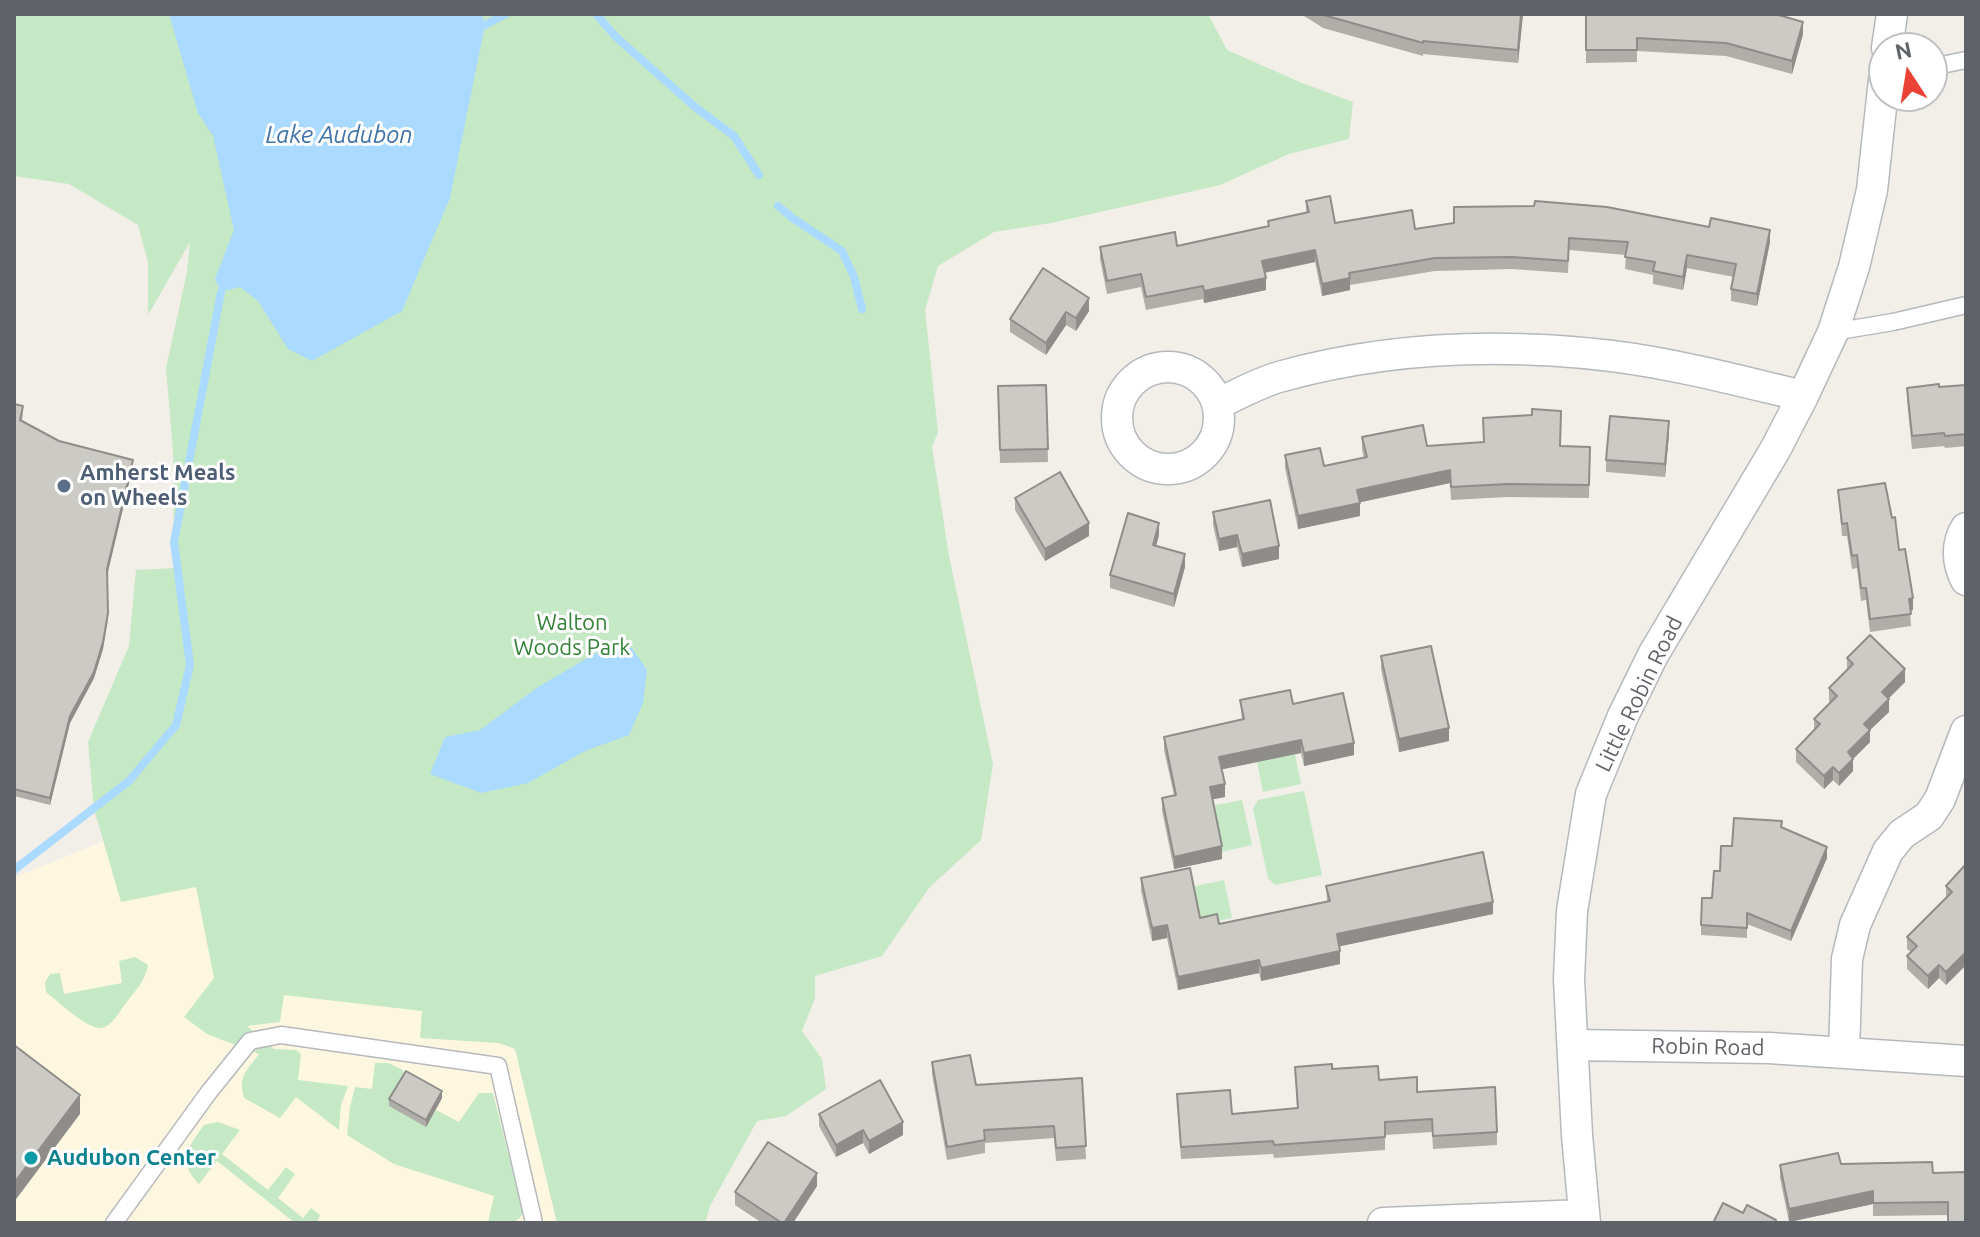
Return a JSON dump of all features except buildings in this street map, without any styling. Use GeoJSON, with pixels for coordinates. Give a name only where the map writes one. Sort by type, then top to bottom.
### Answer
{"type":"FeatureCollection","features":[{"type":"Feature","properties":{"kind":"street","name":"Little Robin Road"},"geometry":{"type":"LineString","coordinates":[[1383,1223],[1584,1219],[1569,979],[1572,911],[1591,794],[1623,716],[1653,655],[1775,450],[1833,332],[1854,267],[1872,190],[1881,112]]}},
{"type":"Feature","properties":{"kind":"street"},"geometry":{"type":"LineString","coordinates":[[1217,404],[1277,378],[1332,365],[1444,350],[1529,349],[1613,356],[1803,396]]}},
{"type":"Feature","properties":{"kind":"street"},"geometry":{"type":"LineString","coordinates":[[1966,528],[1959,538],[1959,557],[1966,580]]}},
{"type":"Feature","properties":{"kind":"street"},"geometry":{"type":"LineString","coordinates":[[1844,1052],[1847,959],[1855,925],[1888,851],[1902,834],[1929,816],[1940,799],[1966,731]]}},
{"type":"Feature","properties":{"kind":"street","name":"Robin Road"},"geometry":{"type":"LineString","coordinates":[[1573,1045],[1754,1048],[1966,1061]]}},
{"type":"Feature","properties":{"kind":"lane"},"geometry":{"type":"LineString","coordinates":[[1833,332],[1966,305]]}},
{"type":"Feature","properties":{"kind":"lane"},"geometry":{"type":"LineString","coordinates":[[114,1223],[250,1041],[281,1035],[498,1066],[534,1223]]}},
{"type":"Feature","properties":{"kind":"shaded area"},"geometry":{"type":"Polygon","coordinates":[[[210,797],[508,1021],[557,1223],[14,1223],[14,878],[210,797]]]}},
{"type":"Feature","properties":{"kind":"green space","name":"Walton Woods Park"},"geometry":{"type":"Polygon","coordinates":[[[14,14],[1208,14],[1227,50],[1353,102],[1349,139],[1289,154],[1220,185],[1051,223],[994,232],[938,266],[925,310],[938,432],[932,447],[949,556],[993,764],[981,840],[929,888],[882,956],[815,976],[815,998],[802,1031],[822,1059],[826,1089],[786,1116],[757,1121],[710,1206],[705,1223],[557,1223],[515,1049],[499,1043],[420,1038],[422,1011],[284,995],[280,1022],[247,1026],[274,1049],[296,1050],[301,1054],[298,1080],[348,1086],[341,1105],[339,1130],[296,1097],[280,1118],[244,1098],[243,1079],[259,1054],[207,1034],[184,1017],[214,978],[196,887],[121,902],[94,809],[88,742],[129,646],[136,570],[177,568],[173,451],[166,368],[187,272],[190,242],[148,315],[148,262],[138,225],[69,184],[14,176],[14,14]]]}},
{"type":"Feature","properties":{"kind":"green space"},"geometry":{"type":"Polygon","coordinates":[[[1295,754],[1301,784],[1263,792],[1257,762],[1295,754]]]}},
{"type":"Feature","properties":{"kind":"green space"},"geometry":{"type":"Polygon","coordinates":[[[1304,791],[1322,875],[1275,885],[1268,878],[1253,809],[1258,800],[1304,791]]]}},
{"type":"Feature","properties":{"kind":"green space"},"geometry":{"type":"Polygon","coordinates":[[[1242,800],[1252,845],[1221,852],[1211,806],[1242,800]]]}},
{"type":"Feature","properties":{"kind":"green space"},"geometry":{"type":"Polygon","coordinates":[[[1224,880],[1232,918],[1199,925],[1191,887],[1224,880]]]}},
{"type":"Feature","properties":{"kind":"green space"},"geometry":{"type":"Polygon","coordinates":[[[135,957],[148,965],[145,976],[105,1027],[99,1028],[83,1021],[46,992],[45,982],[50,974],[60,973],[64,994],[122,983],[119,961],[135,957]]]}},
{"type":"Feature","properties":{"kind":"green space"},"geometry":{"type":"Polygon","coordinates":[[[375,1063],[388,1063],[403,1070],[425,1126],[436,1110],[459,1122],[479,1093],[493,1093],[523,1213],[517,1220],[508,1224],[488,1222],[494,1196],[394,1164],[347,1135],[355,1087],[372,1089],[375,1063]]]}},
{"type":"Feature","properties":{"kind":"green space"},"geometry":{"type":"Polygon","coordinates":[[[218,1122],[240,1130],[222,1154],[268,1190],[286,1167],[295,1174],[278,1198],[303,1218],[311,1208],[320,1215],[317,1223],[295,1223],[217,1161],[199,1184],[188,1168],[187,1154],[204,1125],[218,1122]]]}},
{"type":"Feature","properties":{"kind":"water","name":"Lake Audubon"},"geometry":{"type":"Polygon","coordinates":[[[169,14],[482,14],[485,25],[450,198],[402,311],[312,361],[288,349],[258,301],[240,287],[221,292],[215,279],[234,230],[213,136],[198,113],[169,14]]]}},
{"type":"Feature","properties":{"kind":"water"},"geometry":{"type":"Polygon","coordinates":[[[610,645],[632,648],[647,670],[643,703],[629,735],[585,751],[528,783],[481,793],[430,774],[445,737],[480,730],[538,687],[610,645]]]}},
{"type":"Feature","properties":{"kind":"waterway"},"geometry":{"type":"LineString","coordinates":[[485,25],[506,14]]}},
{"type":"Feature","properties":{"kind":"waterway"},"geometry":{"type":"LineString","coordinates":[[596,14],[616,37],[695,107],[734,136],[759,175]]}},
{"type":"Feature","properties":{"kind":"waterway"},"geometry":{"type":"LineString","coordinates":[[778,206],[842,251],[854,277],[862,309]]}},
{"type":"Feature","properties":{"kind":"waterway"},"geometry":{"type":"LineString","coordinates":[[14,870],[129,781],[176,725],[190,665],[174,542],[221,292]]}},
{"type":"Feature","properties":{"kind":"place","name":"Amherst Meals on Wheels"},"geometry":{"type":"Point","coordinates":[64,486]}},
{"type":"Feature","properties":{"kind":"place","name":"Audubon Center"},"geometry":{"type":"Point","coordinates":[31,1158]}}]}
